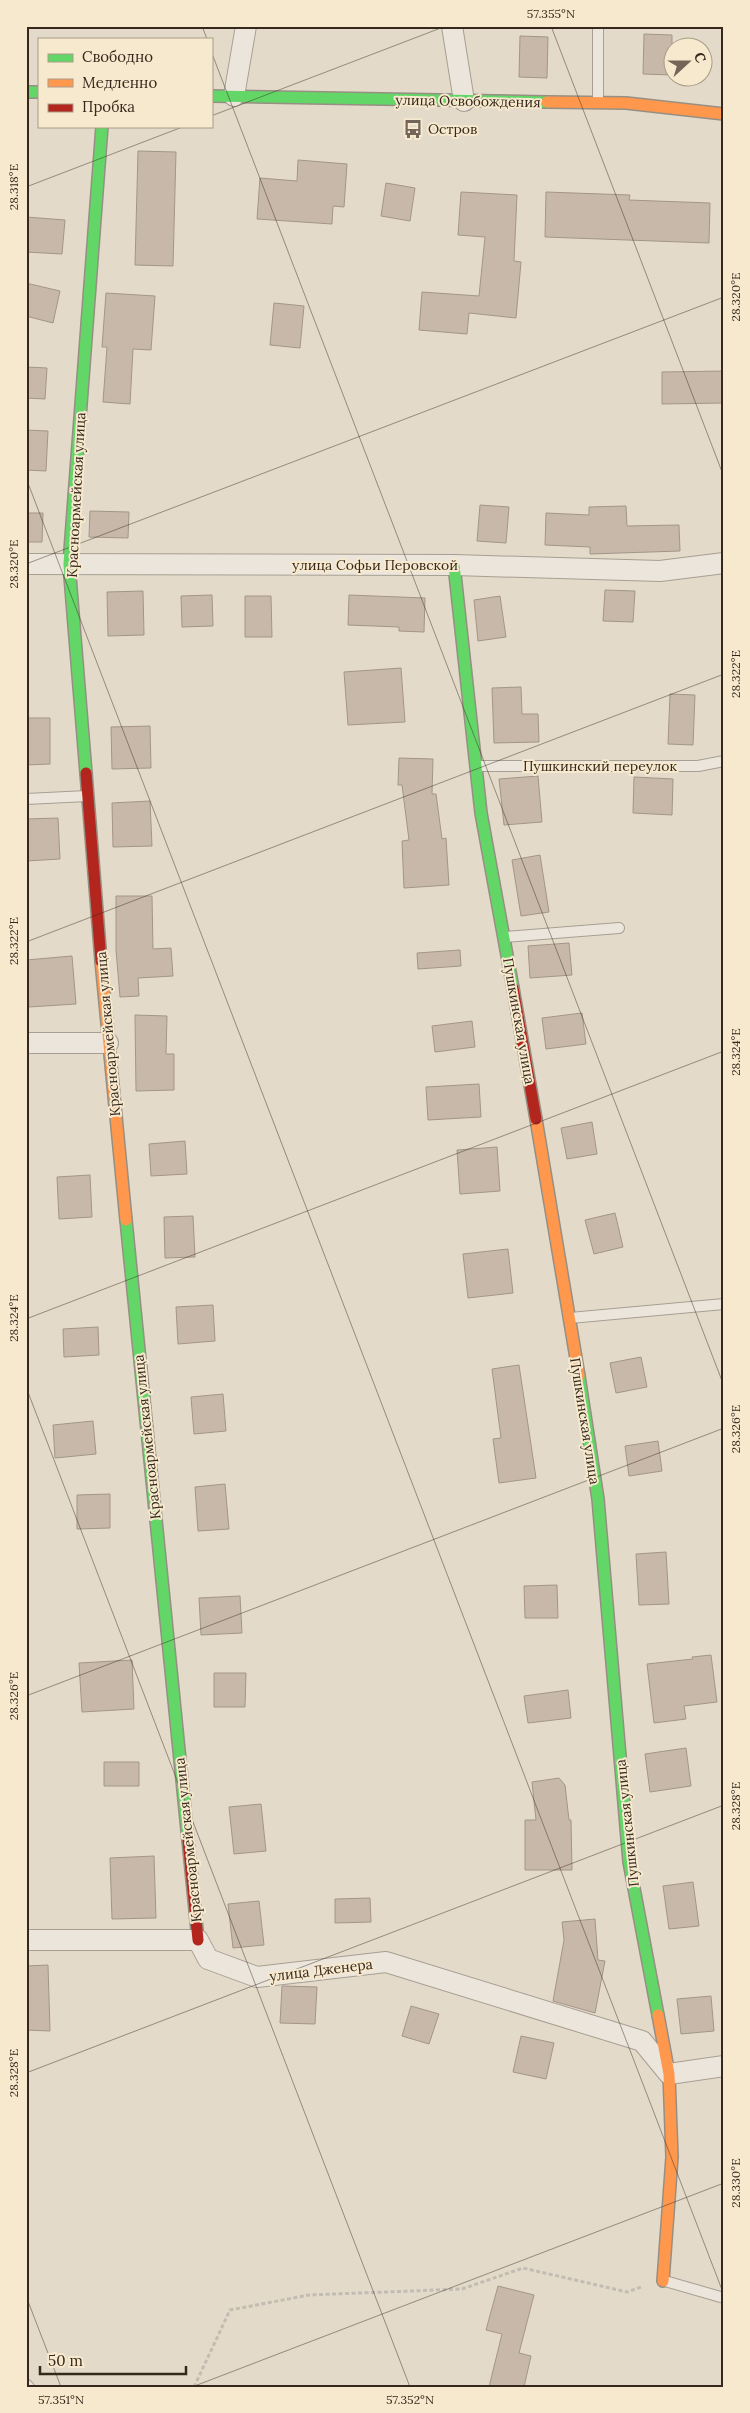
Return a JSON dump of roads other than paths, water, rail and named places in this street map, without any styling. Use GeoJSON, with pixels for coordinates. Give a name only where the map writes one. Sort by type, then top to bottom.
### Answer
{"type":"FeatureCollection","features":[{"type":"Feature","properties":{"kind":"street"},"geometry":{"type":"LineString","coordinates":[[234,96],[246,26]]}},
{"type":"Feature","properties":{"kind":"street"},"geometry":{"type":"LineString","coordinates":[[452,26],[464,101]]}},
{"type":"Feature","properties":{"kind":"street","name":"улица Освобождения"},"geometry":{"type":"LineString","coordinates":[[212,96],[598,102],[626,103],[724,114]]}},
{"type":"Feature","properties":{"kind":"street","name":"Красноармейская улица"},"geometry":{"type":"LineString","coordinates":[[102,128],[69,564],[108,1043],[198,1940]]}},
{"type":"Feature","properties":{"kind":"street","name":"улица Софьи Перовской"},"geometry":{"type":"LineString","coordinates":[[26,564],[454,565],[660,571],[724,563]]}},
{"type":"Feature","properties":{"kind":"street","name":"Пушкинская улица"},"geometry":{"type":"LineString","coordinates":[[454,565],[481,813],[551,1202],[598,1499],[629,1862],[669,2074],[672,2156],[663,2280]]}},
{"type":"Feature","properties":{"kind":"street"},"geometry":{"type":"LineString","coordinates":[[26,1044],[108,1043]]}},
{"type":"Feature","properties":{"kind":"street"},"geometry":{"type":"LineString","coordinates":[[26,1940],[198,1940]]}},
{"type":"Feature","properties":{"kind":"street","name":"улица Дженера"},"geometry":{"type":"LineString","coordinates":[[198,1940],[208,1959],[257,1977],[386,1962],[642,2041],[669,2074]]}},
{"type":"Feature","properties":{"kind":"street"},"geometry":{"type":"LineString","coordinates":[[669,2074],[724,2066]]}},
{"type":"Feature","properties":{"kind":"lane"},"geometry":{"type":"LineString","coordinates":[[598,26],[598,102]]}},
{"type":"Feature","properties":{"kind":"lane","name":"Пушкинский переулок"},"geometry":{"type":"LineString","coordinates":[[476,766],[698,766],[724,761]]}},
{"type":"Feature","properties":{"kind":"lane"},"geometry":{"type":"LineString","coordinates":[[26,799],[88,796]]}},
{"type":"Feature","properties":{"kind":"lane"},"geometry":{"type":"LineString","coordinates":[[504,937],[619,928]]}},
{"type":"Feature","properties":{"kind":"lane"},"geometry":{"type":"LineString","coordinates":[[569,1318],[724,1304]]}},
{"type":"Feature","properties":{"kind":"lane"},"geometry":{"type":"LineString","coordinates":[[663,2280],[724,2298]]}},
{"type":"Feature","properties":{"kind":"place","name":"Остров"},"geometry":{"type":"Point","coordinates":[413,129]}}]}
